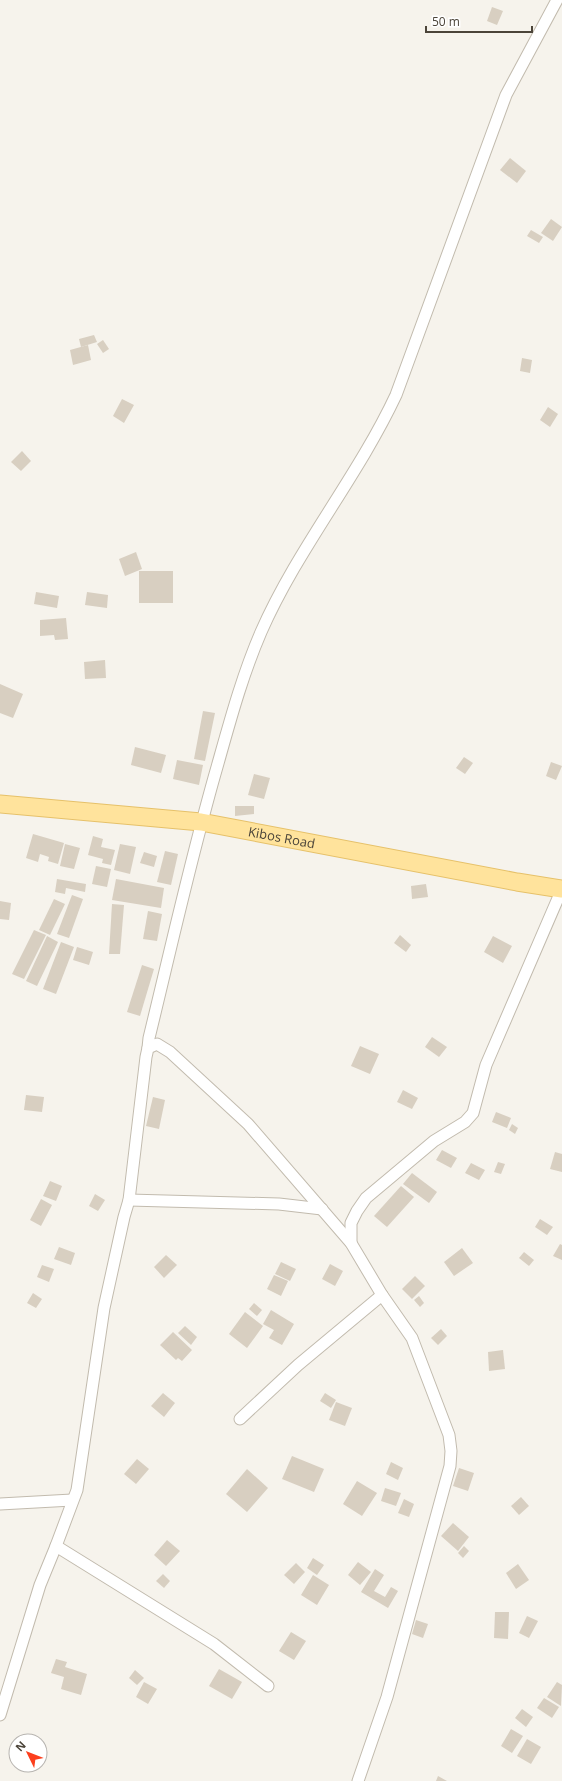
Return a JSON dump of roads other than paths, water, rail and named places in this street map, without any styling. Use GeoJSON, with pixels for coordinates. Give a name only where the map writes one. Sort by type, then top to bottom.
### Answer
{"type":"FeatureCollection","features":[{"type":"Feature","properties":{"kind":"main road","name":"Kibos Road"},"geometry":{"type":"LineString","coordinates":[[0,804],[201,822],[562,889]]}},
{"type":"Feature","properties":{"kind":"street"},"geometry":{"type":"LineString","coordinates":[[0,1716],[40,1585],[69,1514],[72,1500],[77,1490],[104,1308],[129,1200],[149,1038],[201,822],[241,682],[262,631],[286,582],[386,417],[396,395],[506,95],[558,0]]}},
{"type":"Feature","properties":{"kind":"street"},"geometry":{"type":"LineString","coordinates":[[351,1242],[352,1223],[357,1211],[366,1198],[434,1141],[465,1122],[473,1113],[486,1065],[562,889]]}},
{"type":"Feature","properties":{"kind":"street"},"geometry":{"type":"LineString","coordinates":[[148,1048],[157,1044],[170,1052],[248,1124],[351,1242],[382,1296],[407,1329],[417,1347],[444,1419],[452,1451],[450,1466],[387,1697],[358,1781]]}},
{"type":"Feature","properties":{"kind":"street"},"geometry":{"type":"LineString","coordinates":[[129,1200],[279,1204],[322,1209]]}},
{"type":"Feature","properties":{"kind":"street"},"geometry":{"type":"LineString","coordinates":[[240,1419],[298,1365],[382,1296]]}},
{"type":"Feature","properties":{"kind":"street"},"geometry":{"type":"LineString","coordinates":[[0,1504],[72,1500]]}},
{"type":"Feature","properties":{"kind":"street"},"geometry":{"type":"LineString","coordinates":[[56,1546],[214,1644],[268,1686]]}}]}
